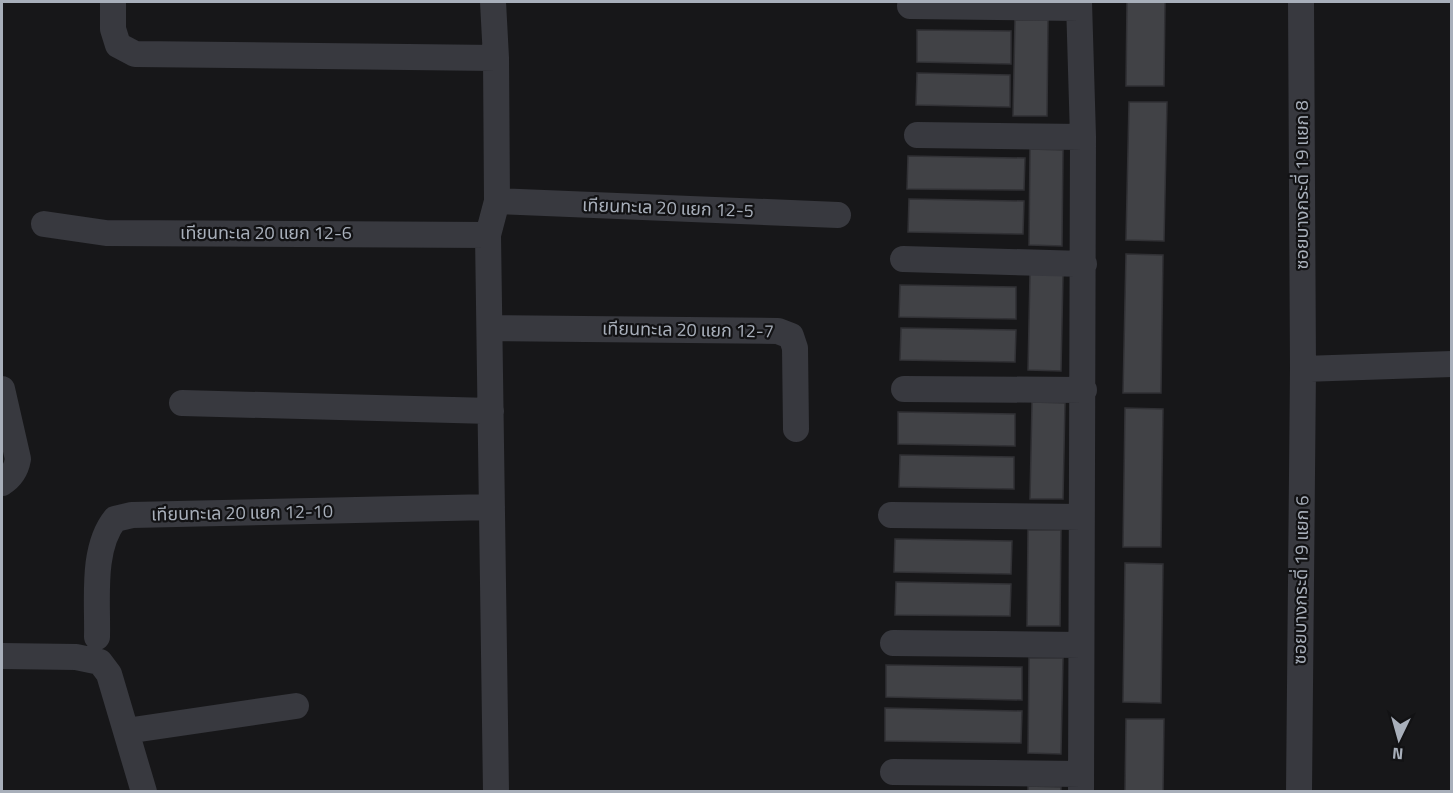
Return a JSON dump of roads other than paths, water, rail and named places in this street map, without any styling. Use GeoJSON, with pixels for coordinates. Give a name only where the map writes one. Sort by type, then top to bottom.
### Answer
{"type":"FeatureCollection","features":[{"type":"Feature","properties":{"kind":"street"},"geometry":{"type":"LineString","coordinates":[[113,2],[113,29],[118,45],[135,54],[496,58]]}},
{"type":"Feature","properties":{"kind":"street"},"geometry":{"type":"LineString","coordinates":[[493,2],[496,58],[497,201],[488,235],[496,792]]}},
{"type":"Feature","properties":{"kind":"street","name":"ซอยบางกระดี่ 19 แยก 8"},"geometry":{"type":"LineString","coordinates":[[1301,2],[1303,369]]}},
{"type":"Feature","properties":{"kind":"street"},"geometry":{"type":"LineString","coordinates":[[893,772],[1081,783],[1084,264],[1079,5],[910,6]]}},
{"type":"Feature","properties":{"kind":"street"},"geometry":{"type":"LineString","coordinates":[[917,135],[1083,137]]}},
{"type":"Feature","properties":{"kind":"street","name":"เทียนทะเล 20 แยก 12-5"},"geometry":{"type":"LineString","coordinates":[[497,201],[838,215]]}},
{"type":"Feature","properties":{"kind":"street","name":"เทียนทะเล 20 แยก 12-6"},"geometry":{"type":"LineString","coordinates":[[44,224],[106,232],[488,235]]}},
{"type":"Feature","properties":{"kind":"street"},"geometry":{"type":"LineString","coordinates":[[903,259],[1084,264]]}},
{"type":"Feature","properties":{"kind":"street","name":"เทียนทะเล 20 แยก 12-7"},"geometry":{"type":"LineString","coordinates":[[490,328],[778,331],[785,333],[791,336],[795,348],[796,429]]}},
{"type":"Feature","properties":{"kind":"street"},"geometry":{"type":"LineString","coordinates":[[1303,369],[1452,364]]}},
{"type":"Feature","properties":{"kind":"street","name":"ซอยบางกระดี่ 19 แยก 6"},"geometry":{"type":"LineString","coordinates":[[1299,792],[1303,369]]}},
{"type":"Feature","properties":{"kind":"street"},"geometry":{"type":"LineString","coordinates":[[2,389],[18,459],[16,469],[2,483]]}},
{"type":"Feature","properties":{"kind":"street"},"geometry":{"type":"LineString","coordinates":[[904,389],[1084,390]]}},
{"type":"Feature","properties":{"kind":"street"},"geometry":{"type":"LineString","coordinates":[[182,403],[490,411]]}},
{"type":"Feature","properties":{"kind":"street","name":"เทียนทะเล 20 แยก 12-10"},"geometry":{"type":"LineString","coordinates":[[97,637],[99,553],[103,538],[115,519],[132,515],[492,507]]}},
{"type":"Feature","properties":{"kind":"street"},"geometry":{"type":"LineString","coordinates":[[891,515],[1081,517]]}},
{"type":"Feature","properties":{"kind":"street"},"geometry":{"type":"LineString","coordinates":[[893,643],[1081,645]]}},
{"type":"Feature","properties":{"kind":"street"},"geometry":{"type":"LineString","coordinates":[[2,656],[76,657],[100,662],[109,674],[144,792]]}},
{"type":"Feature","properties":{"kind":"street"},"geometry":{"type":"LineString","coordinates":[[126,731],[296,706]]}}]}
